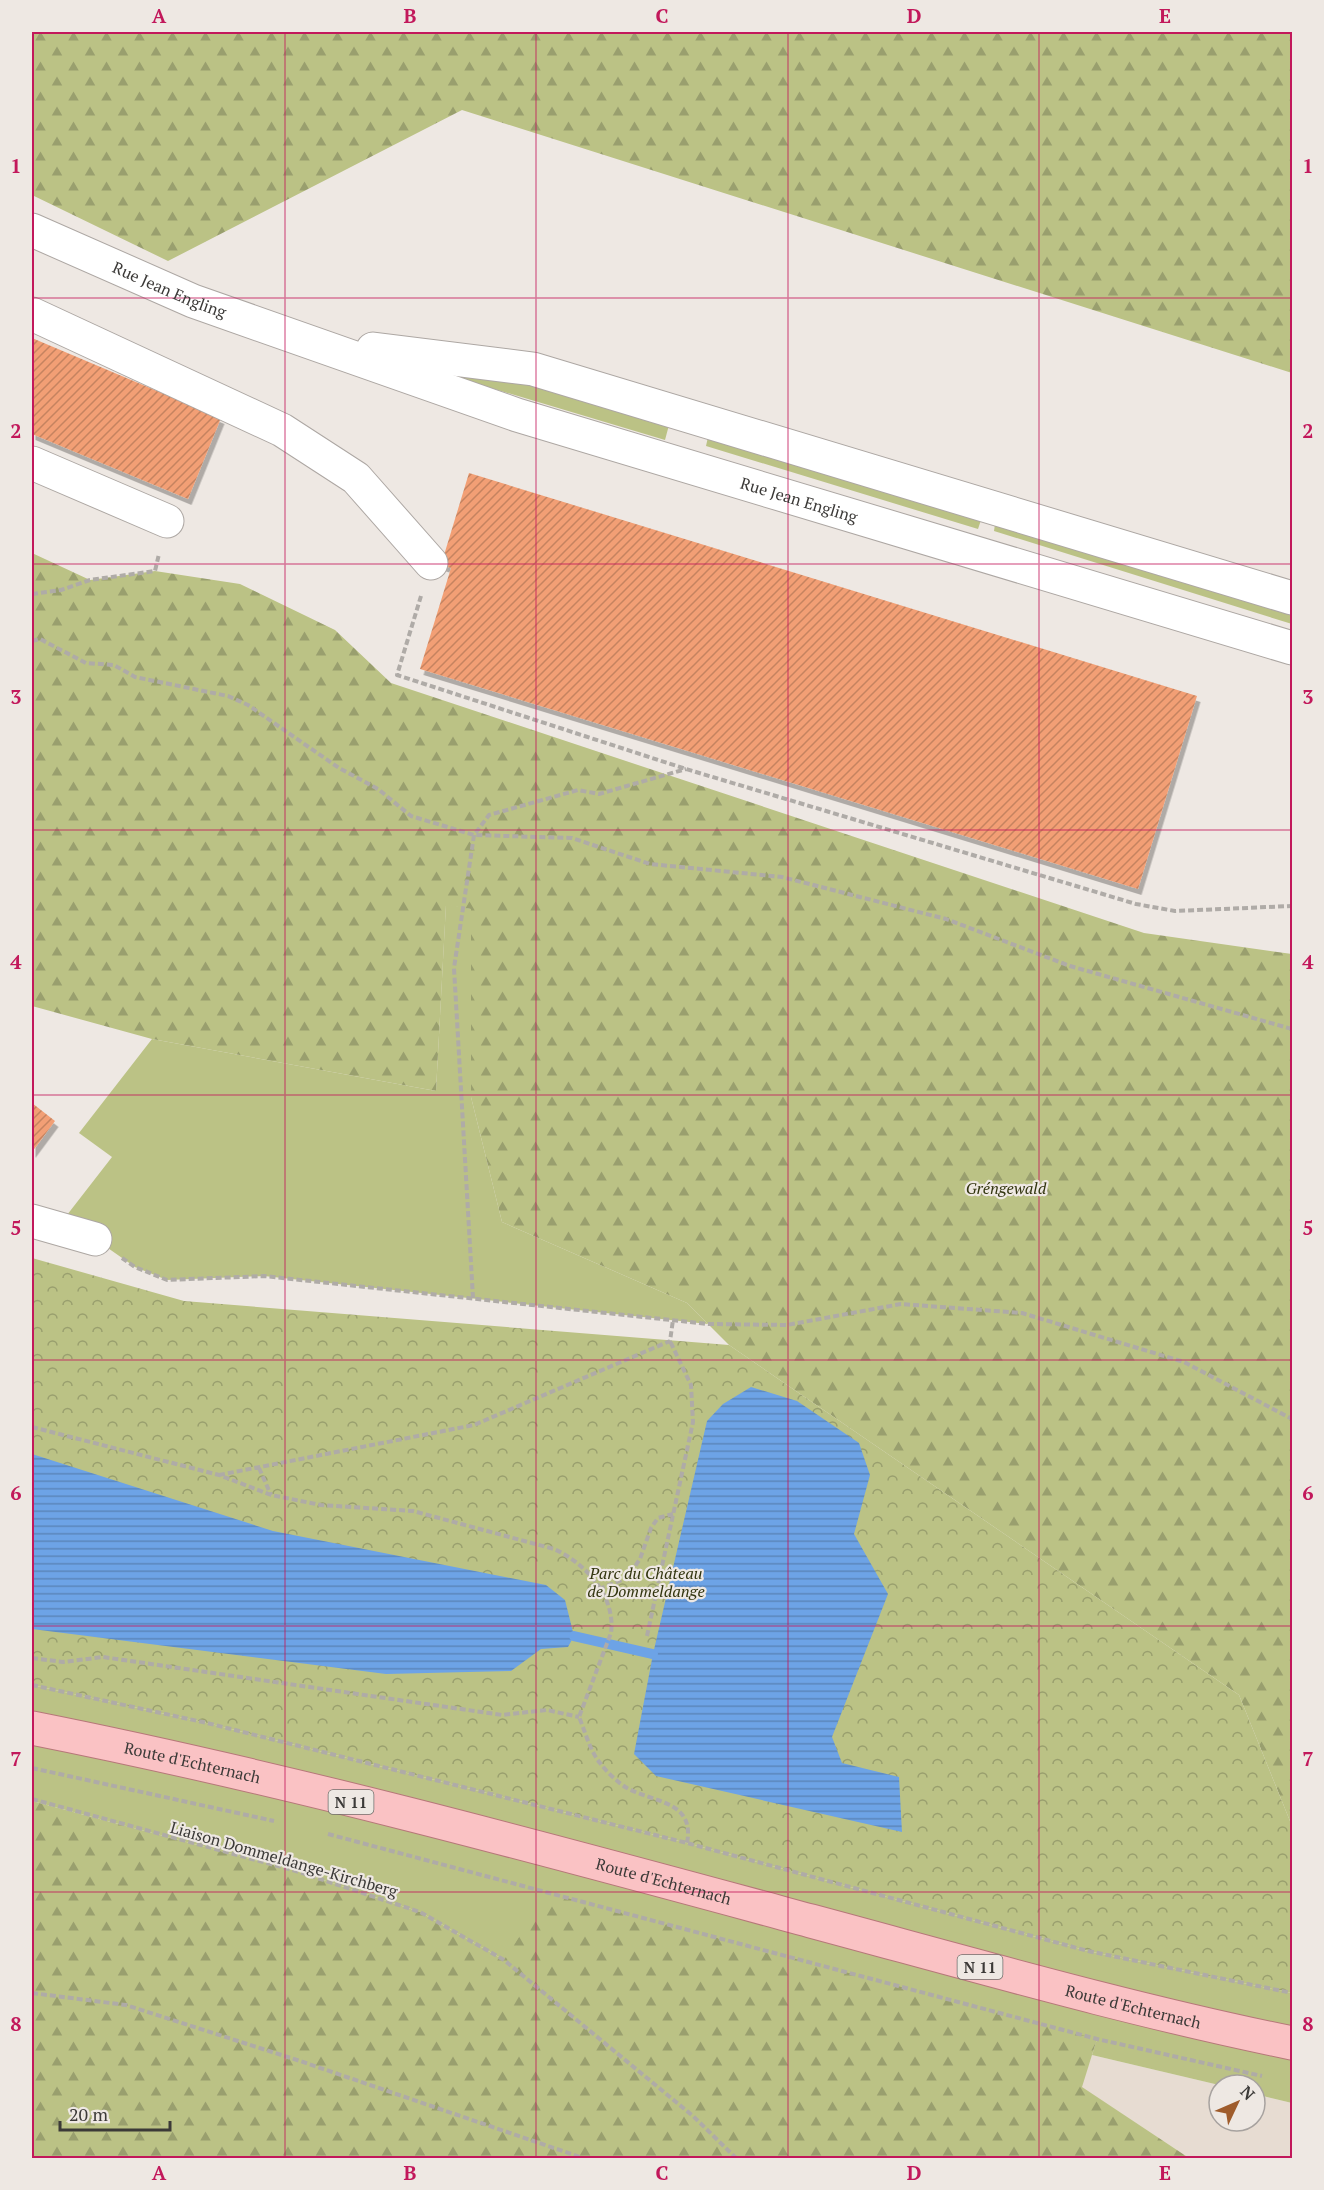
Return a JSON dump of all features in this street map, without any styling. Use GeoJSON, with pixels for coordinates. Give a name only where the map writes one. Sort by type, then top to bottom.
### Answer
{"type":"FeatureCollection","features":[{"type":"Feature","properties":{"kind":"main road","name":"Route d'Echternach"},"geometry":{"type":"LineString","coordinates":[[32,1728],[186,1759],[670,1883],[1096,1998],[1293,2043]]}},
{"type":"Feature","properties":{"kind":"street","name":"Rue Jean Engling"},"geometry":{"type":"LineString","coordinates":[[32,230],[192,301],[517,415],[1293,648]]}},
{"type":"Feature","properties":{"kind":"street"},"geometry":{"type":"LineString","coordinates":[[32,314],[282,430],[356,478],[431,563]]}},
{"type":"Feature","properties":{"kind":"street","name":"Rue Jean Engling"},"geometry":{"type":"LineString","coordinates":[[311,342],[533,369],[1293,598]]}},
{"type":"Feature","properties":{"kind":"street"},"geometry":{"type":"LineString","coordinates":[[32,463],[167,521]]}},
{"type":"Feature","properties":{"kind":"street"},"geometry":{"type":"LineString","coordinates":[[32,1221],[95,1239]]}},
{"type":"Feature","properties":{"kind":"path"},"geometry":{"type":"LineString","coordinates":[[32,594],[61,590],[90,580],[155,571],[167,521]]}},
{"type":"Feature","properties":{"kind":"path"},"geometry":{"type":"LineString","coordinates":[[431,563],[397,675],[686,769],[1136,904],[1175,911],[1293,906]]}},
{"type":"Feature","properties":{"kind":"path"},"geometry":{"type":"LineString","coordinates":[[32,640],[40,639],[86,663],[114,665],[135,677],[228,696],[248,705],[339,768],[378,789],[411,816],[474,835],[572,838],[650,864],[782,877],[946,919],[1070,966],[1293,1029]]}},
{"type":"Feature","properties":{"kind":"path"},"geometry":{"type":"LineString","coordinates":[[472,1298],[454,968],[474,835],[489,815],[579,790],[599,794],[686,769]]}},
{"type":"Feature","properties":{"kind":"path"},"geometry":{"type":"LineString","coordinates":[[95,1239],[135,1267],[167,1280],[264,1276],[708,1324],[787,1325],[901,1304],[1022,1313],[1184,1362],[1293,1419]]}},
{"type":"Feature","properties":{"kind":"path"},"geometry":{"type":"LineString","coordinates":[[647,1636],[693,1422],[690,1385],[670,1341],[673,1320]]}},
{"type":"Feature","properties":{"kind":"path"},"geometry":{"type":"LineString","coordinates":[[219,1475],[474,1425],[670,1341]]}},
{"type":"Feature","properties":{"kind":"path"},"geometry":{"type":"LineString","coordinates":[[32,1427],[219,1475],[271,1495],[321,1504],[413,1511],[554,1549],[572,1557],[587,1570],[613,1618],[611,1633],[579,1717],[599,1762],[612,1775],[626,1787],[671,1805],[685,1815],[690,1828],[687,1843]]}},
{"type":"Feature","properties":{"kind":"path"},"geometry":{"type":"LineString","coordinates":[[259,1468],[271,1495]]}},
{"type":"Feature","properties":{"kind":"path"},"geometry":{"type":"LineString","coordinates":[[599,1589],[627,1578],[640,1558],[651,1528],[658,1518],[673,1514]]}},
{"type":"Feature","properties":{"kind":"path"},"geometry":{"type":"LineString","coordinates":[[32,1658],[63,1662],[102,1657],[502,1715],[547,1710],[579,1717]]}},
{"type":"Feature","properties":{"kind":"path"},"geometry":{"type":"LineString","coordinates":[[32,1685],[207,1723],[687,1843],[1088,1951],[1293,1993]]}},
{"type":"Feature","properties":{"kind":"path"},"geometry":{"type":"LineString","coordinates":[[32,1768],[284,1823]]}},
{"type":"Feature","properties":{"kind":"path","name":"Liaison Dommeldange-Kirchberg"},"geometry":{"type":"LineString","coordinates":[[32,1799],[296,1871],[420,1911],[504,1960],[693,2116],[736,2158]]}},
{"type":"Feature","properties":{"kind":"path"},"geometry":{"type":"LineString","coordinates":[[318,1831],[1097,2039],[1269,2077]]}},
{"type":"Feature","properties":{"kind":"path"},"geometry":{"type":"LineString","coordinates":[[32,1993],[126,2005],[300,2061],[584,2158]]}},
{"type":"Feature","properties":{"kind":"shaded area"},"geometry":{"type":"Polygon","coordinates":[[[1092,2055],[1207,2082],[1207,2133],[1267,2133],[1267,2097],[1292,2103],[1292,2158],[1189,2158],[1081,2087],[1092,2055]]]}},
{"type":"Feature","properties":{"kind":"green space"},"geometry":{"type":"Polygon","coordinates":[[[32,32],[1292,32],[1292,373],[462,110],[168,261],[32,195],[32,32]]]}},
{"type":"Feature","properties":{"kind":"green space"},"geometry":{"type":"Polygon","coordinates":[[[444,374],[527,381],[669,425],[665,440],[444,374]]]}},
{"type":"Feature","properties":{"kind":"green space"},"geometry":{"type":"Polygon","coordinates":[[[708,437],[981,520],[978,529],[706,446],[708,437]]]}},
{"type":"Feature","properties":{"kind":"green space"},"geometry":{"type":"Polygon","coordinates":[[[995,524],[1292,615],[1292,624],[994,531],[995,524]]]}},
{"type":"Feature","properties":{"kind":"green space","name":"Gréngewald"},"geometry":{"type":"Polygon","coordinates":[[[32,553],[90,580],[155,571],[240,584],[335,630],[391,683],[1144,933],[1292,954],[1292,1826],[1239,1695],[729,1345],[687,1303],[502,1222],[471,1097],[471,909],[446,905],[436,1091],[152,1039],[32,1006],[32,553]]]}},
{"type":"Feature","properties":{"kind":"green space"},"geometry":{"type":"Polygon","coordinates":[[[446,904],[471,909],[471,1097],[502,1222],[687,1303],[708,1324],[264,1276],[167,1280],[135,1267],[95,1239],[67,1215],[112,1157],[79,1133],[152,1039],[436,1091],[446,904]]]}},
{"type":"Feature","properties":{"kind":"green space","name":"Parc du Château de Dommeldange"},"geometry":{"type":"Polygon","coordinates":[[[32,1258],[184,1301],[729,1345],[1239,1695],[1292,1826],[1292,1993],[1088,1951],[687,1843],[207,1723],[32,1685],[32,1258]]]}},
{"type":"Feature","properties":{"kind":"green space"},"geometry":{"type":"Polygon","coordinates":[[[32,1685],[207,1723],[687,1843],[1088,1951],[1292,1993],[1292,2103],[1267,2097],[1267,2073],[1207,2073],[1207,2082],[1092,2055],[1097,2039],[504,1960],[420,1912],[296,1871],[32,1801],[32,1685]]]}},
{"type":"Feature","properties":{"kind":"green space"},"geometry":{"type":"Polygon","coordinates":[[[32,1801],[296,1871],[420,1912],[504,1960],[548,1893],[1097,2039],[1082,2087],[1189,2158],[32,2158],[32,1801]]]}},
{"type":"Feature","properties":{"kind":"water"},"geometry":{"type":"Polygon","coordinates":[[[751,1387],[797,1401],[859,1443],[870,1475],[854,1534],[888,1594],[832,1737],[842,1763],[899,1777],[902,1832],[656,1776],[634,1754],[653,1654],[707,1421],[723,1404],[751,1387]]]}},
{"type":"Feature","properties":{"kind":"water"},"geometry":{"type":"Polygon","coordinates":[[[32,1454],[273,1531],[546,1585],[565,1600],[574,1636],[568,1647],[541,1649],[511,1671],[386,1674],[32,1629],[32,1454]]]}},
{"type":"Feature","properties":{"kind":"building"},"geometry":{"type":"Polygon","coordinates":[[[32,338],[221,418],[188,499],[32,434],[32,338]]]}},
{"type":"Feature","properties":{"kind":"building"},"geometry":{"type":"Polygon","coordinates":[[[469,473],[1197,696],[1138,889],[420,669],[451,568],[441,565],[469,473]]]}},
{"type":"Feature","properties":{"kind":"building"},"geometry":{"type":"Polygon","coordinates":[[[32,1103],[55,1121],[32,1152],[32,1103]]]}},
{"type":"Feature","properties":{"kind":"waterway"},"geometry":{"type":"LineString","coordinates":[[574,1636],[653,1654]]}}]}
